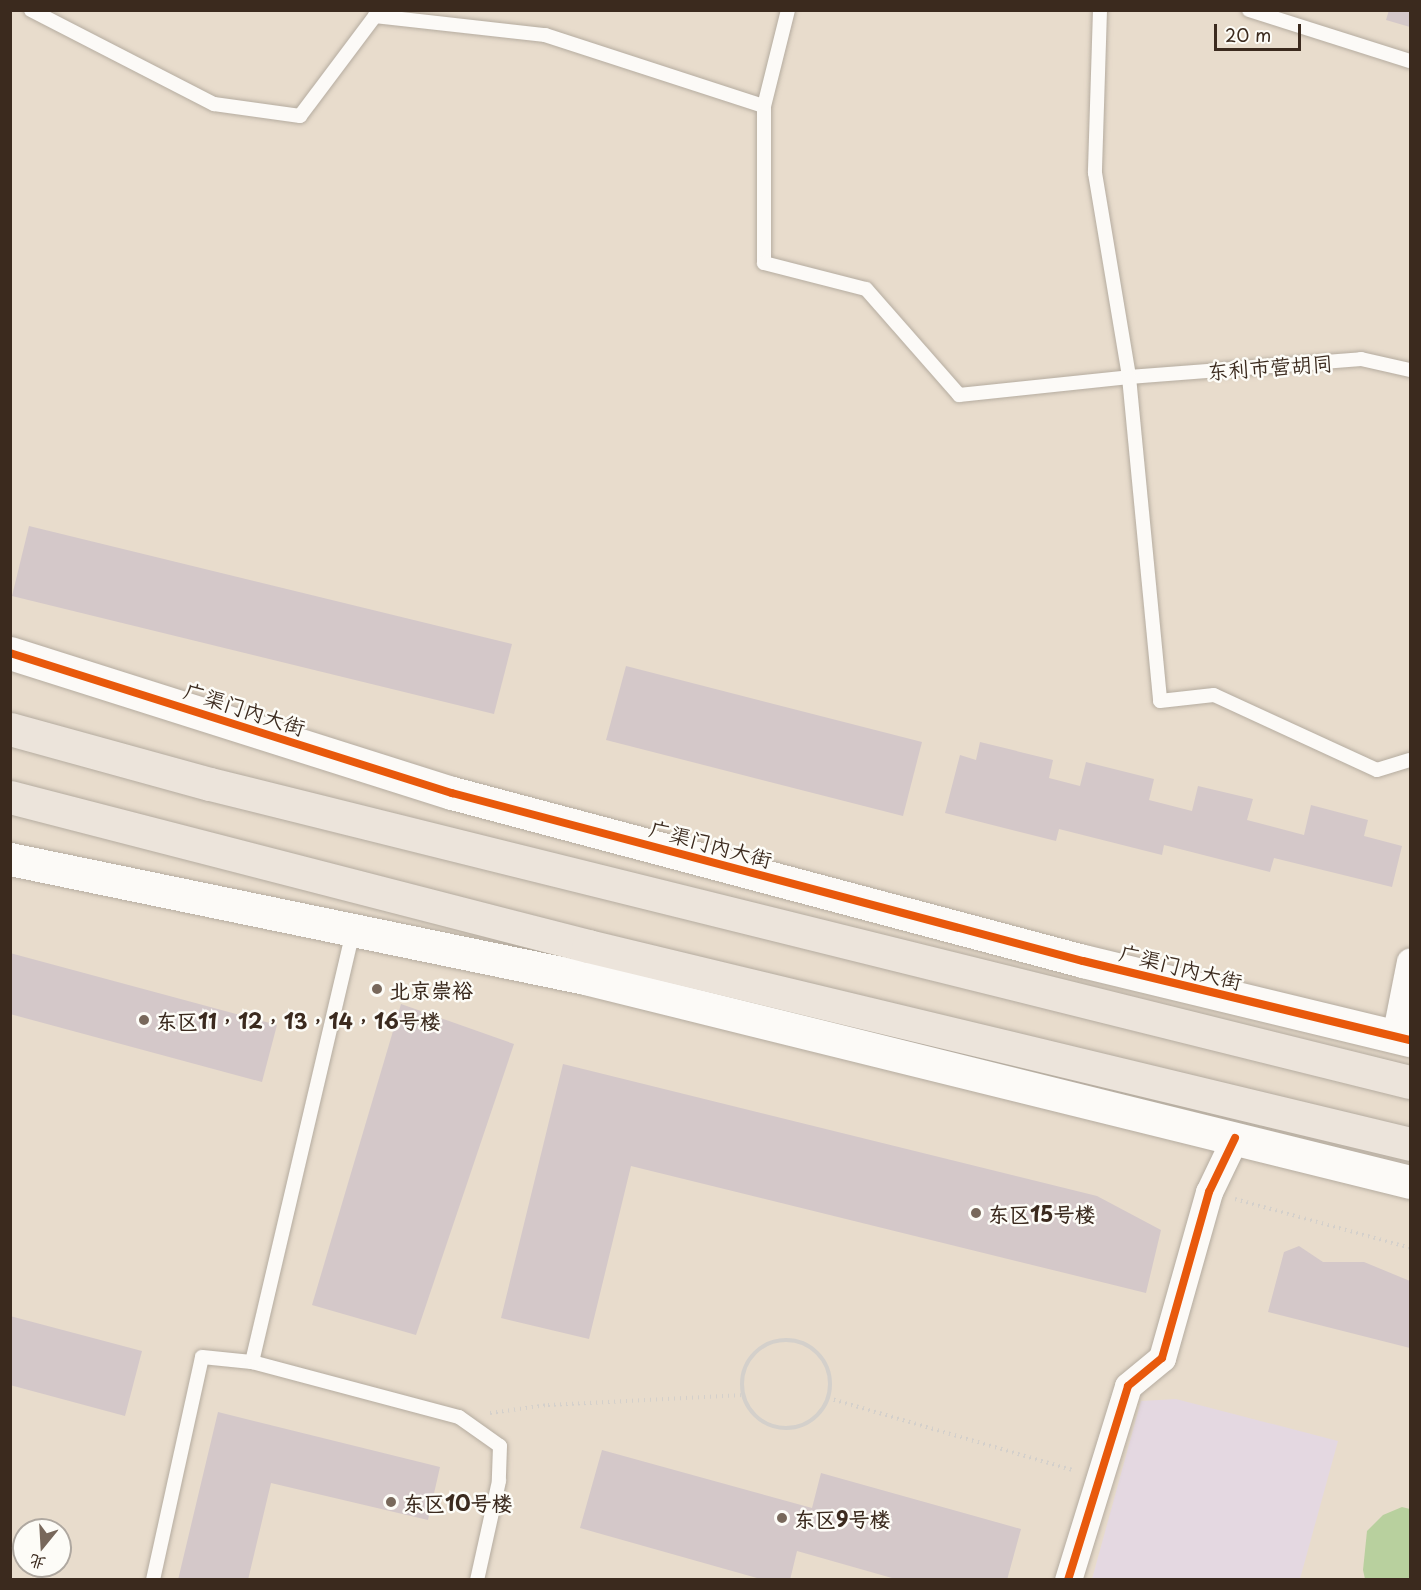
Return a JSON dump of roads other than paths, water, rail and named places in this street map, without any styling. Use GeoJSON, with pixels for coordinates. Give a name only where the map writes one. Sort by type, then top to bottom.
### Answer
{"type":"FeatureCollection","features":[{"type":"Feature","properties":{"kind":"main road"},"geometry":{"type":"LineString","coordinates":[[10,729],[222,787],[1410,1082]]}},
{"type":"Feature","properties":{"kind":"main road"},"geometry":{"type":"LineString","coordinates":[[10,797],[588,946],[1410,1144]]}},
{"type":"Feature","properties":{"kind":"street","name":"广渠门内大街"},"geometry":{"type":"LineString","coordinates":[[10,653],[452,793],[1083,961],[1403,1039]]}},
{"type":"Feature","properties":{"kind":"street"},"geometry":{"type":"LineString","coordinates":[[10,860],[585,978],[1410,1182]]}},
{"type":"Feature","properties":{"kind":"street"},"geometry":{"type":"LineString","coordinates":[[1403,1039],[1410,961]]}},
{"type":"Feature","properties":{"kind":"street"},"geometry":{"type":"LineString","coordinates":[[1068,1580],[1128,1386],[1162,1358],[1209,1192],[1235,1138]]}},
{"type":"Feature","properties":{"kind":"lane"},"geometry":{"type":"LineString","coordinates":[[31,10],[214,104],[300,116],[375,16],[545,35],[764,106],[788,10]]}},
{"type":"Feature","properties":{"kind":"lane"},"geometry":{"type":"LineString","coordinates":[[1100,10],[1095,173],[1129,377],[1160,701],[1214,695],[1377,770],[1410,760]]}},
{"type":"Feature","properties":{"kind":"lane"},"geometry":{"type":"LineString","coordinates":[[1249,10],[1410,61]]}},
{"type":"Feature","properties":{"kind":"lane","name":"东利市营胡同"},"geometry":{"type":"LineString","coordinates":[[764,106],[764,262],[867,289],[959,395],[1129,377],[1361,359],[1410,370]]}},
{"type":"Feature","properties":{"kind":"lane"},"geometry":{"type":"LineString","coordinates":[[252,1362],[353,930]]}},
{"type":"Feature","properties":{"kind":"lane"},"geometry":{"type":"LineString","coordinates":[[153,1580],[202,1357],[252,1362],[459,1417],[500,1446],[500,1481],[477,1580]]}},
{"type":"Feature","properties":{"kind":"place","name":"北京崇裕"},"geometry":{"type":"Point","coordinates":[377,989]}},
{"type":"Feature","properties":{"kind":"place","name":"东区11，12，13，14，16号楼"},"geometry":{"type":"Point","coordinates":[144,1020]}},
{"type":"Feature","properties":{"kind":"place","name":"东区15号楼"},"geometry":{"type":"Point","coordinates":[976,1213]}},
{"type":"Feature","properties":{"kind":"place","name":"东区10号楼"},"geometry":{"type":"Point","coordinates":[391,1502]}},
{"type":"Feature","properties":{"kind":"place","name":"东区9号楼"},"geometry":{"type":"Point","coordinates":[782,1518]}}]}
